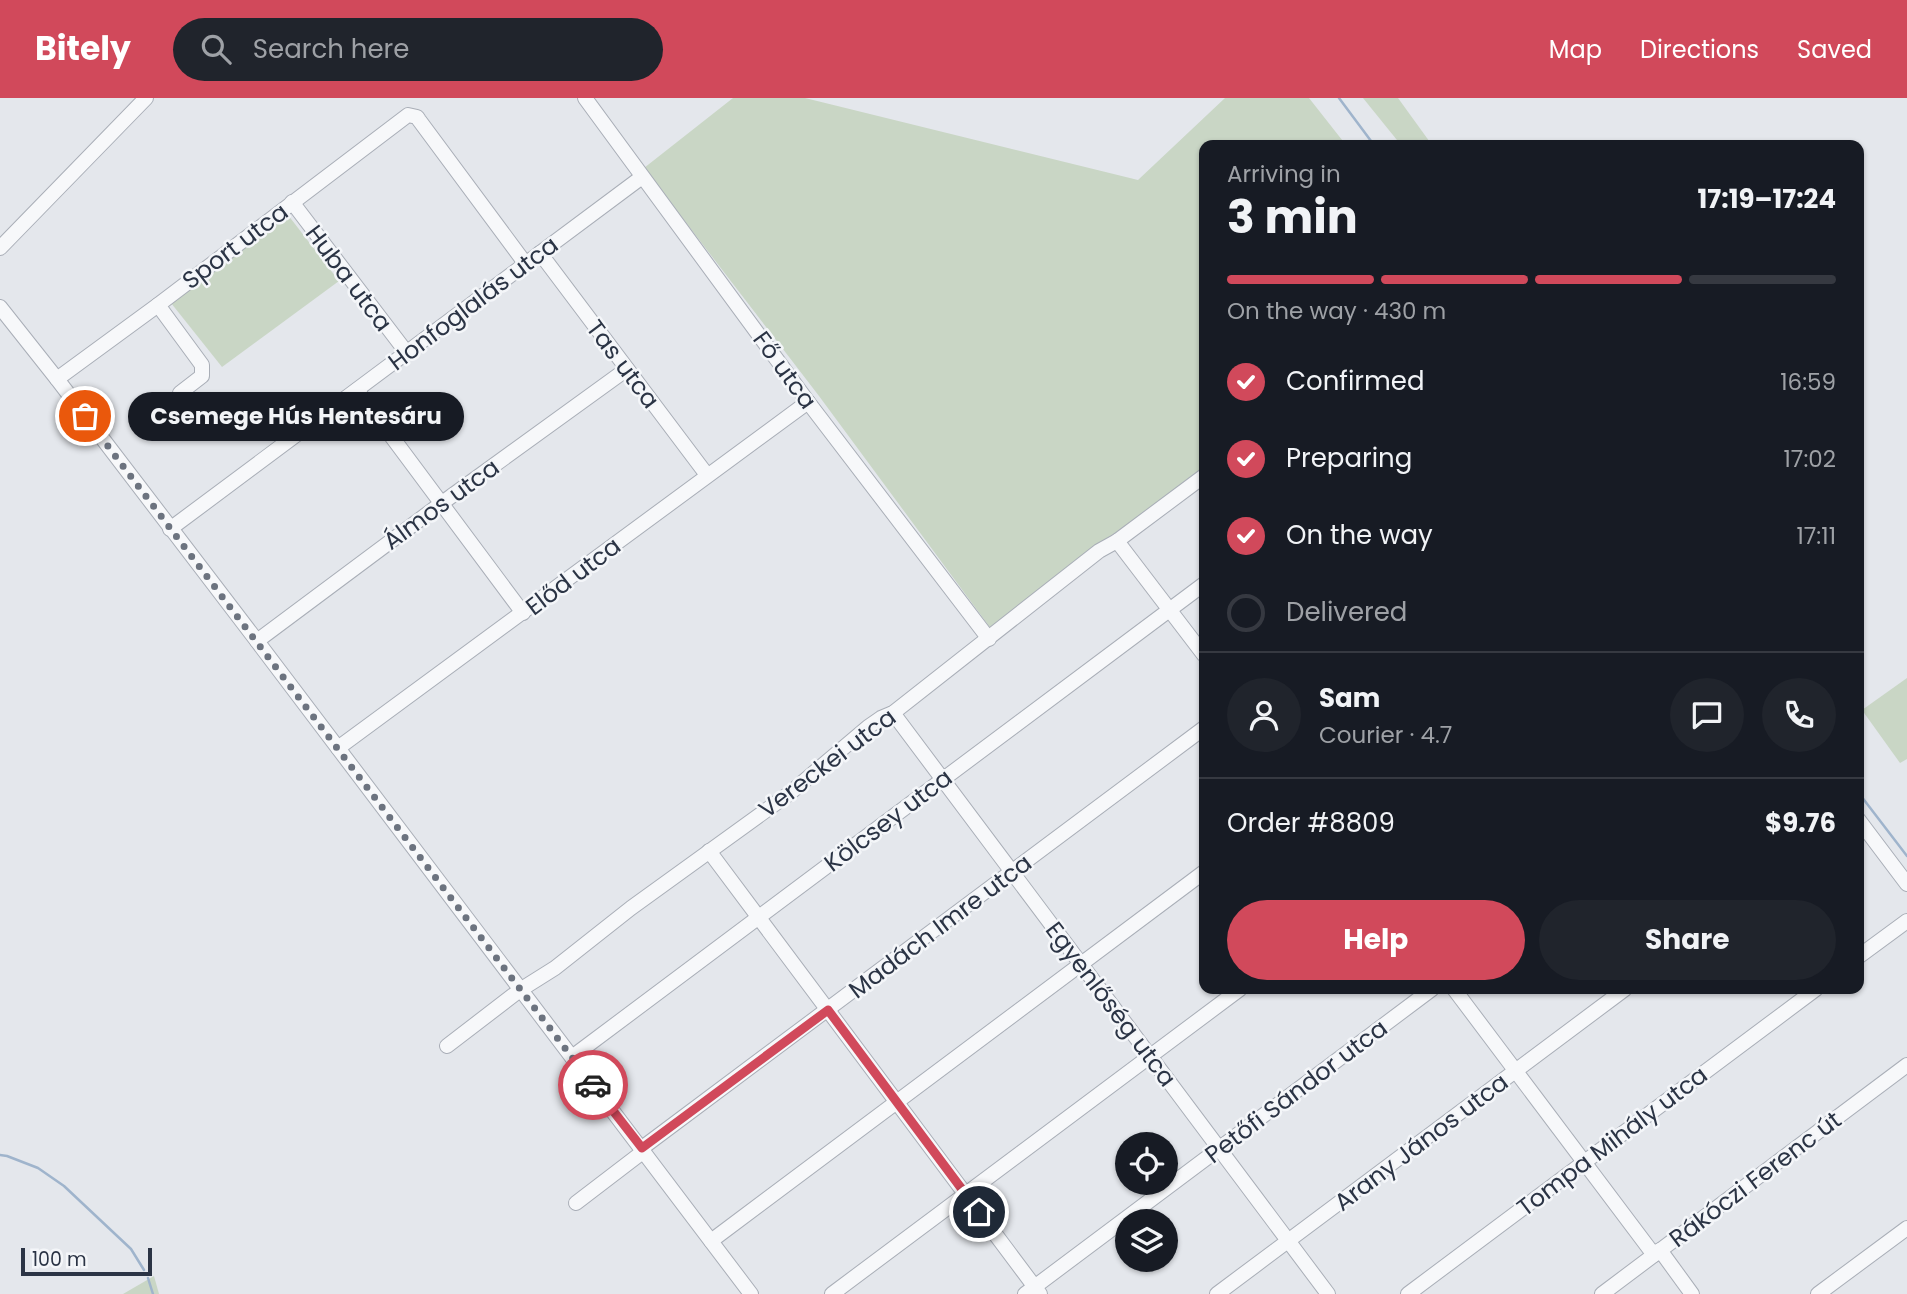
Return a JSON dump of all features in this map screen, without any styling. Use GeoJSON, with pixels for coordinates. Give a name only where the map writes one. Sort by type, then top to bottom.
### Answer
{"type":"FeatureCollection","features":[{"type":"Feature","properties":{"kind":"street","name":"Fő utca"},"geometry":{"type":"LineString","coordinates":[[585,98],[808,401],[989,639]]}},
{"type":"Feature","properties":{"kind":"street"},"geometry":{"type":"LineString","coordinates":[[0,248],[137,101]]}},
{"type":"Feature","properties":{"kind":"street","name":"Sport utca"},"geometry":{"type":"LineString","coordinates":[[57,379],[404,117],[413,115],[419,120],[525,263]]}},
{"type":"Feature","properties":{"kind":"street","name":"Honfoglalás utca"},"geometry":{"type":"LineString","coordinates":[[170,529],[642,177]]}},
{"type":"Feature","properties":{"kind":"street","name":"Huba utca"},"geometry":{"type":"LineString","coordinates":[[292,202],[407,353]]}},
{"type":"Feature","properties":{"kind":"street","name":"Tas utca"},"geometry":{"type":"LineString","coordinates":[[540,253],[707,475]]}},
{"type":"Feature","properties":{"kind":"street"},"geometry":{"type":"LineString","coordinates":[[158,305],[202,365],[202,376],[180,393]]}},
{"type":"Feature","properties":{"kind":"street"},"geometry":{"type":"LineString","coordinates":[[0,307],[257,641],[751,1294]]}},
{"type":"Feature","properties":{"kind":"street","name":"Álmos utca"},"geometry":{"type":"LineString","coordinates":[[257,641],[627,369]]}},
{"type":"Feature","properties":{"kind":"street"},"geometry":{"type":"LineString","coordinates":[[357,390],[523,613]]}},
{"type":"Feature","properties":{"kind":"street","name":"Előd utca"},"geometry":{"type":"LineString","coordinates":[[338,748],[808,401]]}},
{"type":"Feature","properties":{"kind":"street","name":"Vereckei utca"},"geometry":{"type":"LineString","coordinates":[[447,1046],[799,785],[867,727],[893,713],[1100,551],[1199,480]]}},
{"type":"Feature","properties":{"kind":"street"},"geometry":{"type":"LineString","coordinates":[[1117,541],[1199,648]]}},
{"type":"Feature","properties":{"kind":"street","name":"Kölcsey utca"},"geometry":{"type":"LineString","coordinates":[[572,1057],[1199,588]]}},
{"type":"Feature","properties":{"kind":"street","name":"Egyenlőség utca"},"geometry":{"type":"LineString","coordinates":[[893,713],[1328,1294]]}},
{"type":"Feature","properties":{"kind":"street","name":"Madách Imre utca"},"geometry":{"type":"LineString","coordinates":[[576,1203],[1199,732]]}},
{"type":"Feature","properties":{"kind":"street"},"geometry":{"type":"LineString","coordinates":[[1864,827],[1907,884]]}},
{"type":"Feature","properties":{"kind":"street"},"geometry":{"type":"LineString","coordinates":[[709,851],[966,1194],[1033,1291]]}},
{"type":"Feature","properties":{"kind":"street"},"geometry":{"type":"LineString","coordinates":[[711,1241],[1199,876]]}},
{"type":"Feature","properties":{"kind":"street"},"geometry":{"type":"LineString","coordinates":[[1864,953],[1907,921]]}},
{"type":"Feature","properties":{"kind":"street"},"geometry":{"type":"LineString","coordinates":[[832,1294],[1233,994]]}},
{"type":"Feature","properties":{"kind":"street","name":"Petőfi Sándor utca"},"geometry":{"type":"LineString","coordinates":[[1033,1291],[1425,994]]}},
{"type":"Feature","properties":{"kind":"street"},"geometry":{"type":"LineString","coordinates":[[1458,994],[1584,1163],[1692,1294]]}},
{"type":"Feature","properties":{"kind":"street","name":"Arany János utca"},"geometry":{"type":"LineString","coordinates":[[1217,1294],[1618,994]]}},
{"type":"Feature","properties":{"kind":"street","name":"Tompa Mihály utca"},"geometry":{"type":"LineString","coordinates":[[1408,1294],[1809,994]]}},
{"type":"Feature","properties":{"kind":"street","name":"Rákóczi Ferenc út"},"geometry":{"type":"LineString","coordinates":[[1602,1294],[1907,1065]]}},
{"type":"Feature","properties":{"kind":"street"},"geometry":{"type":"LineString","coordinates":[[1818,1294],[1907,1227]]}},
{"type":"Feature","properties":{"kind":"green space"},"geometry":{"type":"Polygon","coordinates":[[[733,98],[805,98],[1138,180],[1225,98],[1309,98],[1342,140],[1199,140],[1199,473],[997,637],[819,396],[644,168],[733,98]]]}},
{"type":"Feature","properties":{"kind":"green space"},"geometry":{"type":"Polygon","coordinates":[[[1363,98],[1398,98],[1428,140],[1397,140],[1363,98]]]}},
{"type":"Feature","properties":{"kind":"green space"},"geometry":{"type":"Polygon","coordinates":[[[288,215],[339,281],[222,367],[171,303],[288,215]]]}},
{"type":"Feature","properties":{"kind":"green space"},"geometry":{"type":"Polygon","coordinates":[[[1907,678],[1907,759],[1900,763],[1864,713],[1864,709],[1907,678]]]}},
{"type":"Feature","properties":{"kind":"green space"},"geometry":{"type":"Polygon","coordinates":[[[154,1276],[159,1294],[123,1294],[154,1276]]]}},
{"type":"Feature","properties":{"kind":"waterway"},"geometry":{"type":"LineString","coordinates":[[1339,98],[1370,140]]}},
{"type":"Feature","properties":{"kind":"waterway"},"geometry":{"type":"LineString","coordinates":[[1864,800],[1907,856]]}},
{"type":"Feature","properties":{"kind":"waterway"},"geometry":{"type":"LineString","coordinates":[[0,1155],[38,1168],[64,1186],[131,1249],[144,1270]]}},
{"type":"Feature","properties":{"kind":"waterway"},"geometry":{"type":"LineString","coordinates":[[148,1278],[153,1294]]}},
{"type":"Feature","properties":{"kind":"way so far"},"geometry":{"type":"LineString","coordinates":[[85,416],[593,1085]]}},
{"type":"Feature","properties":{"kind":"place","name":"Csemege Hús Hentesáru"},"geometry":{"type":"Point","coordinates":[85,416]}},
{"type":"Feature","properties":{"kind":"route"},"geometry":{"type":"LineString","coordinates":[[593,1085],[642,1148],[828,1010],[979,1212]]}}]}
